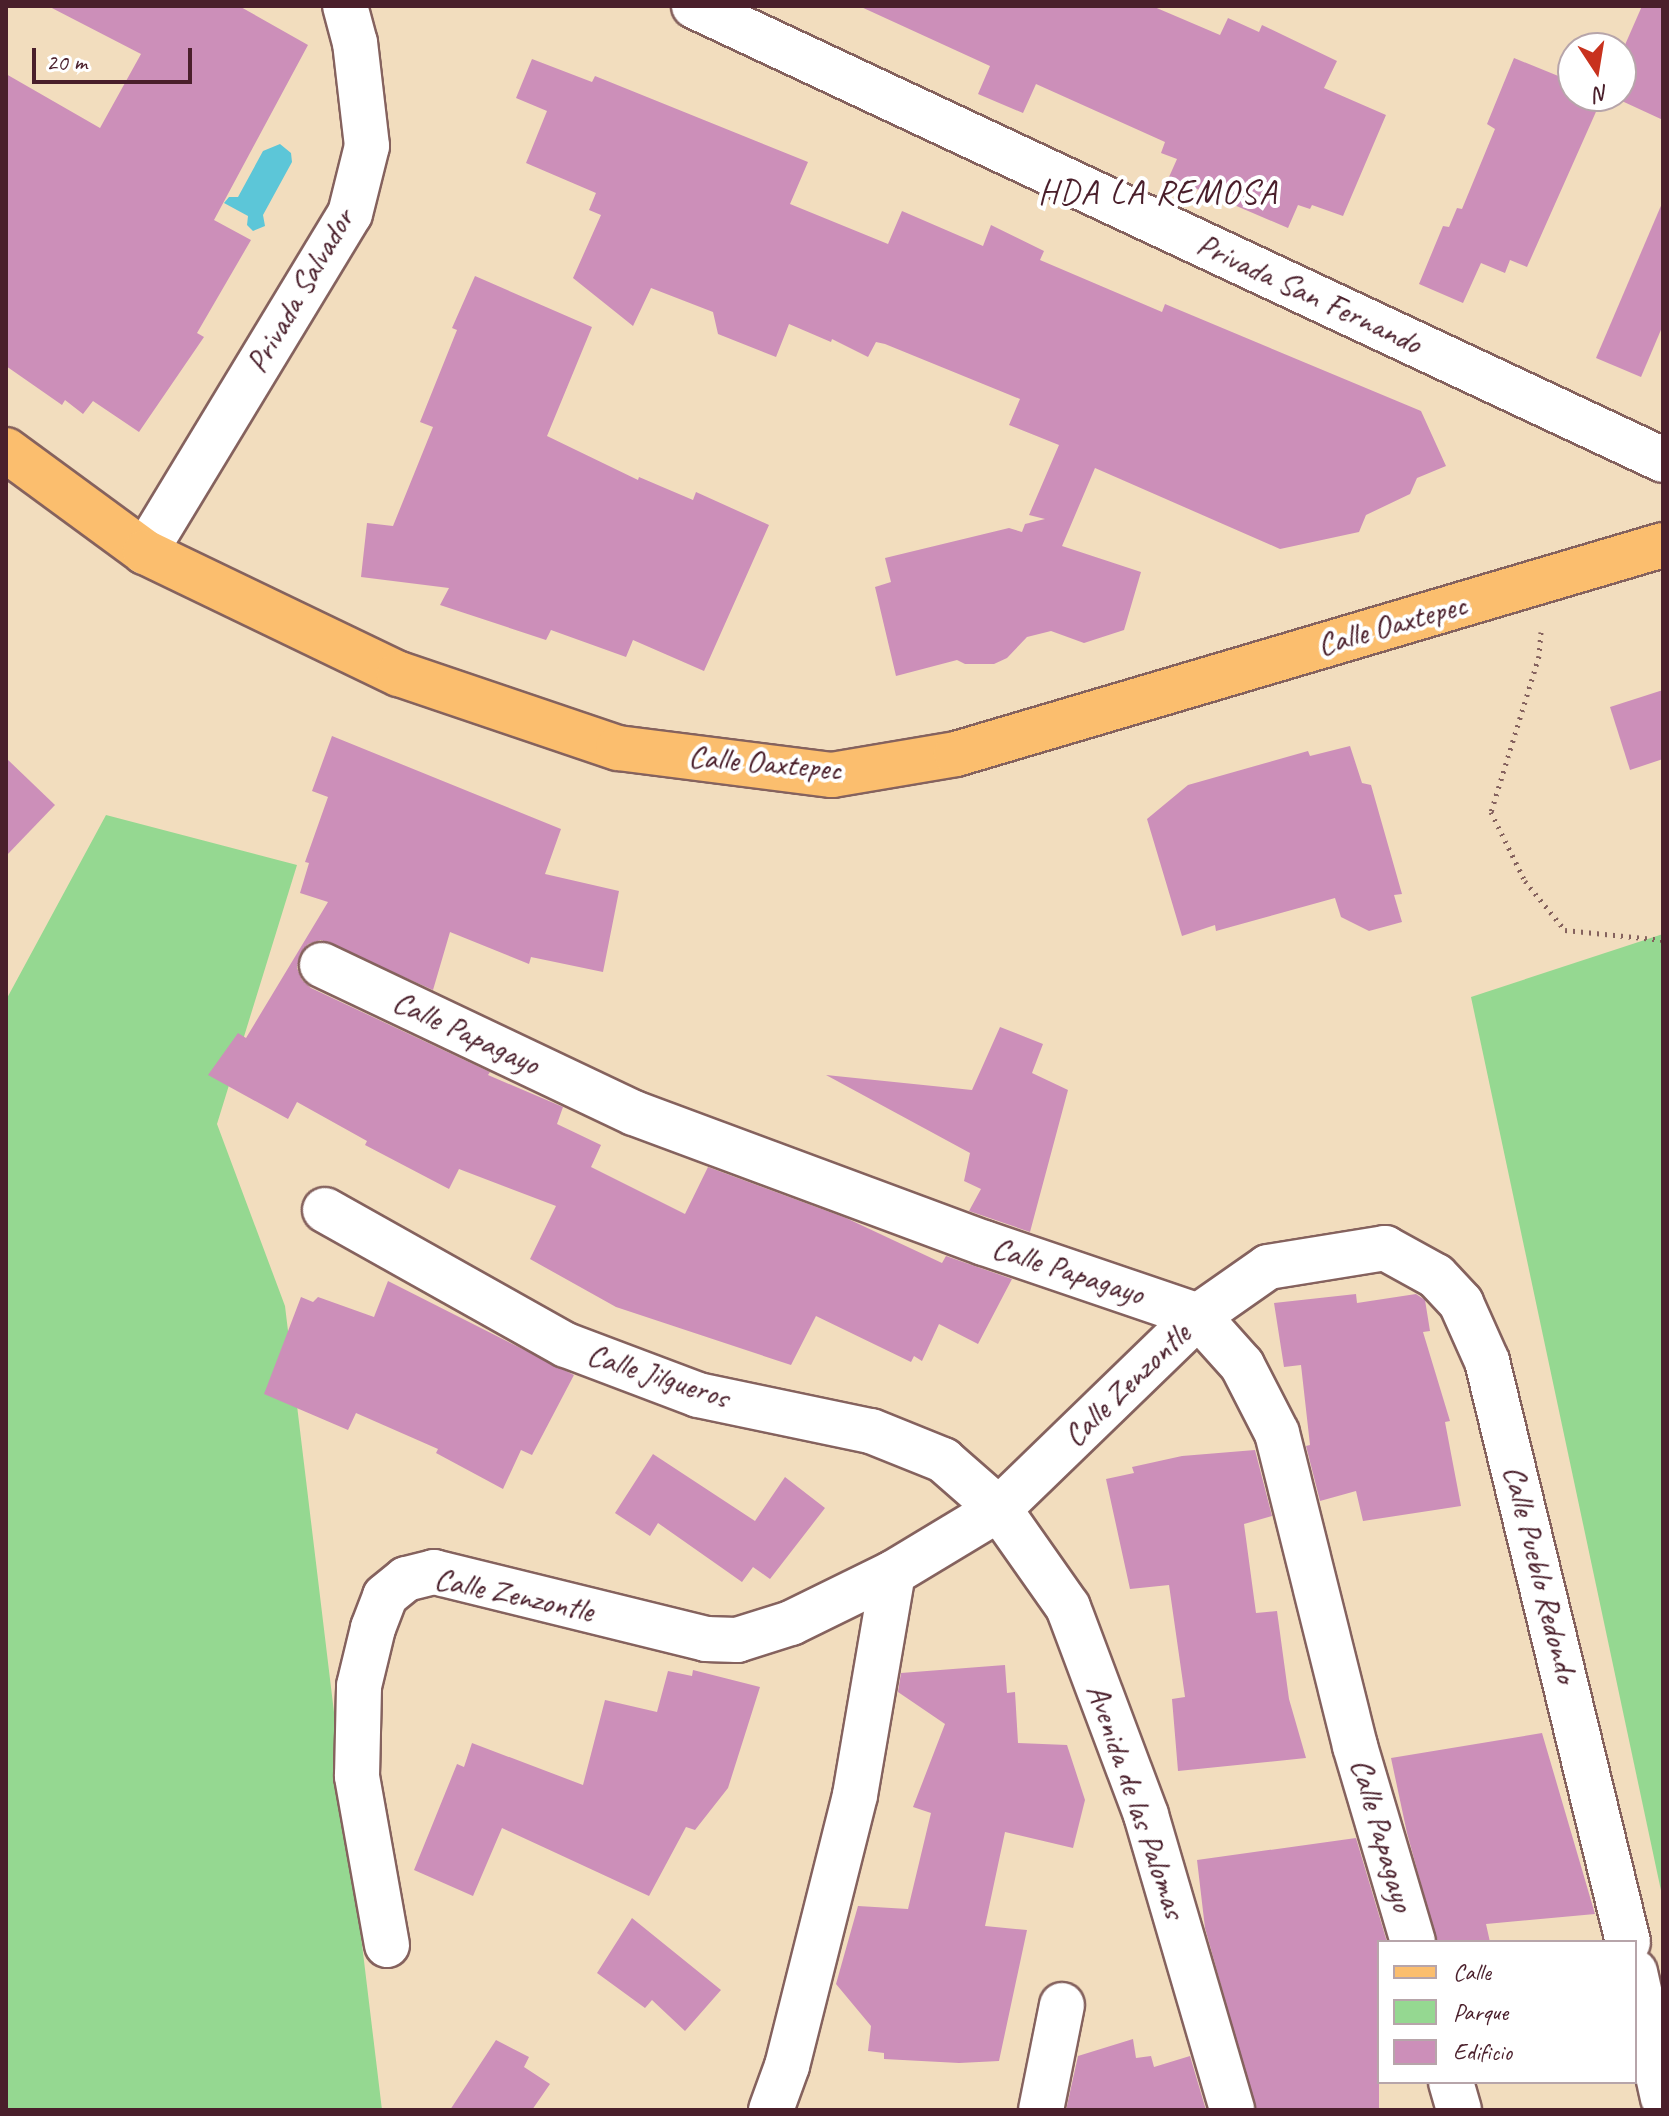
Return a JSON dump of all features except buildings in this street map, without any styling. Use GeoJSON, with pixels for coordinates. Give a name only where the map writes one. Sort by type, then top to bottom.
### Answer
{"type":"FeatureCollection","features":[{"type":"Feature","properties":{"kind":"main road","name":"Calle Oaxtepec"},"geometry":{"type":"LineString","coordinates":[[6,450],[145,552],[399,674],[618,748],[832,775],[956,754],[1663,545]]}},
{"type":"Feature","properties":{"kind":"street","name":"Privada Salvador"},"geometry":{"type":"LineString","coordinates":[[145,552],[350,214],[367,146],[355,43],[345,6]]}},
{"type":"Feature","properties":{"kind":"street","name":"Privada San Fernando"},"geometry":{"type":"LineString","coordinates":[[694,6],[1663,460]]}},
{"type":"Feature","properties":{"kind":"street","name":"Calle Papagayo"},"geometry":{"type":"LineString","coordinates":[[322,965],[634,1113],[984,1243],[1198,1316],[1242,1365],[1277,1433],[1355,1746],[1412,1940]]}},
{"type":"Feature","properties":{"kind":"street","name":"Calle Jilgueros"},"geometry":{"type":"LineString","coordinates":[[325,1210],[566,1345],[698,1395],[871,1431],[943,1460],[999,1509]]}},
{"type":"Feature","properties":{"kind":"street","name":"Calle Zenzontle"},"geometry":{"type":"LineString","coordinates":[[387,1945],[357,1776],[359,1686],[385,1596],[406,1579],[434,1572],[706,1639],[737,1640],[791,1623],[893,1573],[999,1509],[1198,1316],[1268,1267],[1385,1248]]}},
{"type":"Feature","properties":{"kind":"street","name":"Calle Pueblo Redondo"},"geometry":{"type":"LineString","coordinates":[[1385,1248],[1436,1276],[1461,1303],[1487,1361],[1628,1940]]}},
{"type":"Feature","properties":{"kind":"street","name":"Avenida de las Palomas"},"geometry":{"type":"LineString","coordinates":[[999,1509],[1068,1607],[1146,1815],[1232,2110]]}},
{"type":"Feature","properties":{"kind":"street"},"geometry":{"type":"LineString","coordinates":[[771,2110],[787,2066],[855,1795],[893,1573]]}},
{"type":"Feature","properties":{"kind":"street"},"geometry":{"type":"LineString","coordinates":[[1637,1981],[1663,2098]]}},
{"type":"Feature","properties":{"kind":"street"},"geometry":{"type":"LineString","coordinates":[[1041,2110],[1062,2005]]}},
{"type":"Feature","properties":{"kind":"street"},"geometry":{"type":"LineString","coordinates":[[1452,2084],[1459,2110]]}},
{"type":"Feature","properties":{"kind":"path"},"geometry":{"type":"LineString","coordinates":[[1546,579],[1539,656],[1491,812],[1525,881],[1565,930],[1663,940]]}},
{"type":"Feature","properties":{"kind":"green space"},"geometry":{"type":"Polygon","coordinates":[[[106,815],[297,865],[217,1124],[285,1306],[382,2110],[6,2110],[6,1000],[106,815]]]}},
{"type":"Feature","properties":{"kind":"green space"},"geometry":{"type":"Polygon","coordinates":[[[1663,934],[1663,1900],[1471,997],[1663,934]]]}},
{"type":"Feature","properties":{"kind":"water"},"geometry":{"type":"Polygon","coordinates":[[[280,144],[291,153],[292,162],[263,215],[265,226],[253,231],[247,225],[248,216],[224,203],[229,197],[238,197],[263,151],[280,144]]]}},
{"type":"Feature","properties":{"kind":"district","name":"HDA LA REMOSA"},"geometry":{"type":"Point","coordinates":[1158,192]}}]}
